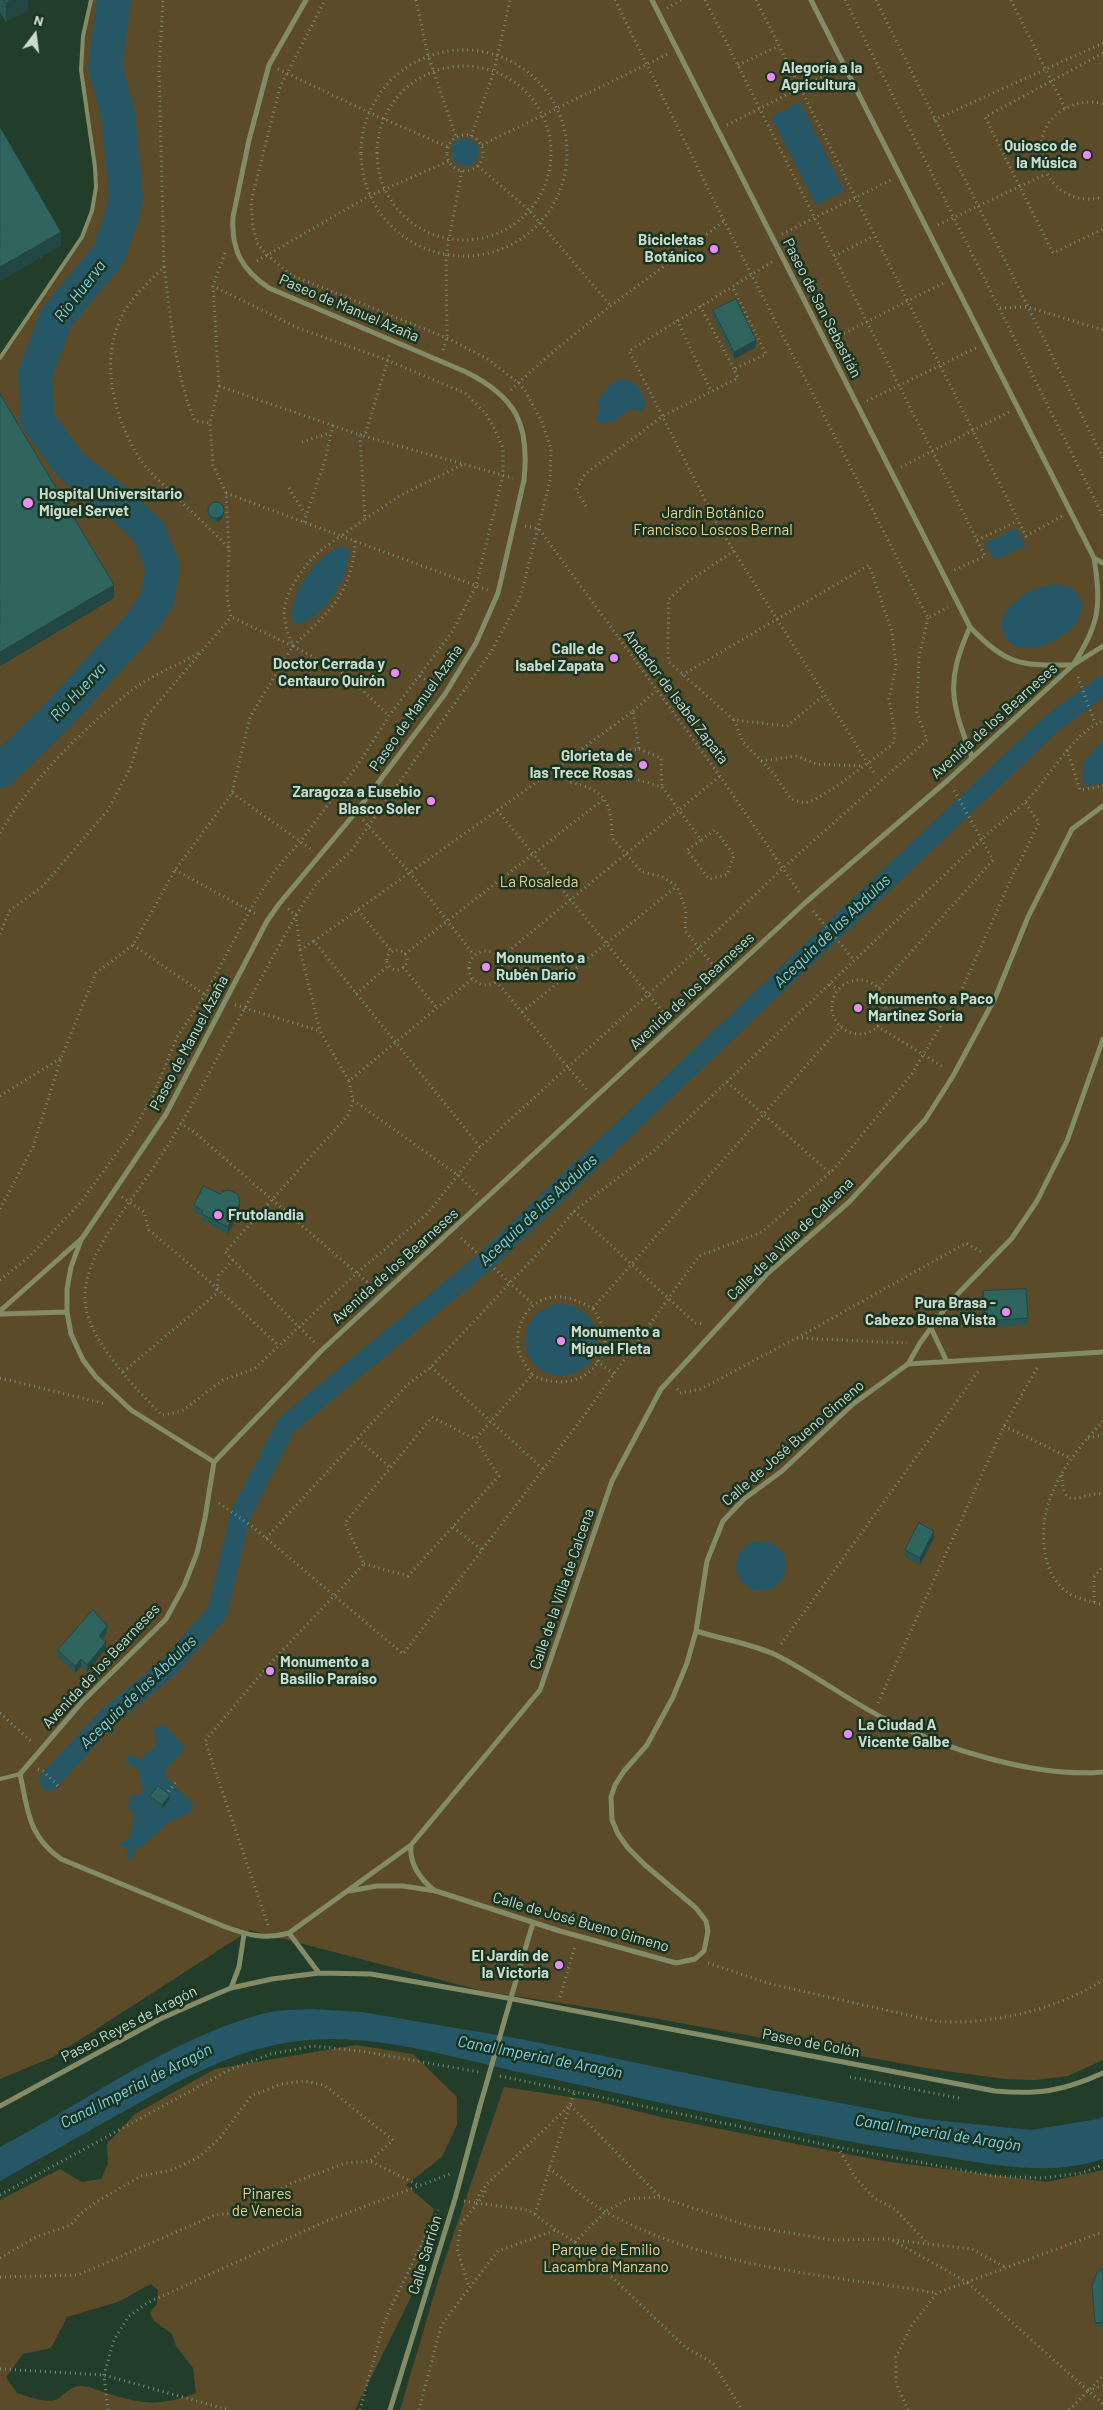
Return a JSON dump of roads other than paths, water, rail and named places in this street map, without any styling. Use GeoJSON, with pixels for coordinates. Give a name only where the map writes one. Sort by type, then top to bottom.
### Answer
{"type":"FeatureCollection","features":[{"type":"Feature","properties":{"kind":"street","name":"Paseo de Manuel Azaña"},"geometry":{"type":"LineString","coordinates":[[214,1462],[131,1410],[96,1377],[83,1360],[71,1334],[67,1312],[71,1267],[81,1240],[166,1114],[267,921],[356,812],[445,694],[476,643],[498,593],[524,480],[526,461],[521,425],[505,397],[482,380],[269,288],[246,269],[232,236],[233,217],[249,140],[269,65],[306,0]]}},
{"type":"Feature","properties":{"kind":"street","name":"Paseo de San Sebastián"},"geometry":{"type":"LineString","coordinates":[[652,0],[970,627],[999,655],[1035,666],[1074,666]]}},
{"type":"Feature","properties":{"kind":"street"},"geometry":{"type":"LineString","coordinates":[[812,0],[1094,558],[1098,581],[1097,619],[1092,635],[1074,666]]}},
{"type":"Feature","properties":{"kind":"street"},"geometry":{"type":"LineString","coordinates":[[1094,558],[1103,563]]}},
{"type":"Feature","properties":{"kind":"street"},"geometry":{"type":"LineString","coordinates":[[970,627],[959,654],[953,681],[954,703],[972,757]]}},
{"type":"Feature","properties":{"kind":"street","name":"Avenida de los Bearneses"},"geometry":{"type":"LineString","coordinates":[[20,1774],[82,1702],[166,1618],[184,1586],[197,1553],[214,1462],[322,1350],[806,902],[948,780],[1074,666],[1103,646]]}},
{"type":"Feature","properties":{"kind":"street","name":"Calle de la Villa de Calcena"},"geometry":{"type":"LineString","coordinates":[[346,1892],[411,1845],[540,1690],[612,1481],[661,1389],[768,1272],[848,1202],[918,1127],[954,1073],[995,998],[1028,917],[1072,829],[1103,806]]}},
{"type":"Feature","properties":{"kind":"street","name":"Calle de José Bueno Gimeno"},"geometry":{"type":"LineString","coordinates":[[346,1892],[377,1886],[403,1886],[436,1891],[532,1923],[666,1961],[684,1963],[695,1959],[704,1951],[707,1942],[706,1921],[696,1908],[628,1848],[618,1834],[610,1810],[615,1785],[647,1745],[673,1697],[687,1663],[696,1631],[707,1561],[723,1520],[744,1499],[782,1471],[853,1404],[908,1364],[920,1343],[949,1303],[1012,1238],[1037,1201],[1067,1141],[1103,1039]]}},
{"type":"Feature","properties":{"kind":"street"},"geometry":{"type":"LineString","coordinates":[[0,1312],[81,1240]]}},
{"type":"Feature","properties":{"kind":"street"},"geometry":{"type":"LineString","coordinates":[[0,1312],[67,1312]]}},
{"type":"Feature","properties":{"kind":"street"},"geometry":{"type":"LineString","coordinates":[[931,1328],[947,1362]]}},
{"type":"Feature","properties":{"kind":"street"},"geometry":{"type":"LineString","coordinates":[[908,1364],[1103,1352]]}},
{"type":"Feature","properties":{"kind":"street"},"geometry":{"type":"LineString","coordinates":[[696,1631],[774,1654],[874,1713],[930,1739],[1014,1764],[1064,1773],[1103,1772]]}},
{"type":"Feature","properties":{"kind":"street"},"geometry":{"type":"LineString","coordinates":[[20,1774],[31,1827],[47,1849],[61,1859],[244,1934],[272,1938],[290,1933],[346,1892]]}},
{"type":"Feature","properties":{"kind":"street"},"geometry":{"type":"LineString","coordinates":[[411,1845],[411,1857],[414,1867],[426,1884],[436,1891]]}},
{"type":"Feature","properties":{"kind":"street","name":"Calle Sarrión"},"geometry":{"type":"LineString","coordinates":[[390,2410],[455,2199],[532,1923]]}},
{"type":"Feature","properties":{"kind":"street"},"geometry":{"type":"LineString","coordinates":[[290,1933],[319,1973]]}},
{"type":"Feature","properties":{"kind":"street"},"geometry":{"type":"LineString","coordinates":[[231,1988],[239,1967],[244,1934]]}},
{"type":"Feature","properties":{"kind":"street","name":"Paseo Reyes de Aragón"},"geometry":{"type":"LineString","coordinates":[[0,2106],[160,2019],[231,1988],[272,1978],[319,1973],[371,1974],[513,1999]]}},
{"type":"Feature","properties":{"kind":"street","name":"Paseo de Colón"},"geometry":{"type":"LineString","coordinates":[[513,1999],[995,2091],[1026,2094],[1050,2091],[1077,2084],[1103,2073]]}},
{"type":"Feature","properties":{"kind":"lane"},"geometry":{"type":"LineString","coordinates":[[0,358],[82,237],[92,211],[96,187],[95,167],[81,70],[83,36],[91,0]]}},
{"type":"Feature","properties":{"kind":"lane"},"geometry":{"type":"LineString","coordinates":[[0,1779],[20,1774]]}},
{"type":"Feature","properties":{"kind":"water"},"geometry":{"type":"Polygon","coordinates":[[[800,102],[844,191],[816,205],[771,117],[800,102]]]}},
{"type":"Feature","properties":{"kind":"water"},"geometry":{"type":"Polygon","coordinates":[[[465,138],[475,142],[479,152],[475,162],[465,166],[455,162],[451,152],[455,142],[465,138]]]}},
{"type":"Feature","properties":{"kind":"water"},"geometry":{"type":"Polygon","coordinates":[[[622,379],[632,382],[640,390],[646,402],[643,411],[629,410],[611,423],[600,424],[595,417],[600,411],[597,402],[609,385],[622,379]]]}},
{"type":"Feature","properties":{"kind":"water"},"geometry":{"type":"Polygon","coordinates":[[[1016,528],[1025,546],[994,560],[985,543],[1016,528]]]}},
{"type":"Feature","properties":{"kind":"water"},"geometry":{"type":"Polygon","coordinates":[[[341,546],[349,550],[348,560],[345,572],[334,595],[317,614],[307,621],[297,624],[292,620],[293,609],[300,587],[306,576],[322,558],[341,546]]]}},
{"type":"Feature","properties":{"kind":"water"},"geometry":{"type":"Polygon","coordinates":[[[1052,584],[1068,587],[1078,595],[1081,612],[1075,624],[1065,634],[1051,642],[1036,647],[1022,648],[1010,643],[1003,632],[1002,626],[1007,610],[1026,593],[1052,584]]]}},
{"type":"Feature","properties":{"kind":"water"},"geometry":{"type":"Polygon","coordinates":[[[1103,741],[1103,783],[1085,786],[1082,772],[1083,766],[1093,751],[1103,741]]]}},
{"type":"Feature","properties":{"kind":"water"},"geometry":{"type":"Polygon","coordinates":[[[561,1304],[581,1310],[591,1320],[597,1340],[591,1360],[581,1370],[561,1376],[541,1370],[531,1360],[525,1340],[531,1320],[541,1310],[561,1304]]]}},
{"type":"Feature","properties":{"kind":"water"},"geometry":{"type":"Polygon","coordinates":[[[756,1541],[766,1541],[779,1548],[786,1561],[786,1571],[779,1584],[766,1591],[756,1591],[747,1587],[740,1580],[736,1571],[736,1561],[740,1552],[747,1545],[756,1541]]]}},
{"type":"Feature","properties":{"kind":"water"},"geometry":{"type":"Polygon","coordinates":[[[163,1724],[186,1748],[166,1769],[165,1777],[193,1803],[190,1812],[168,1823],[141,1847],[136,1849],[132,1860],[126,1858],[128,1849],[118,1845],[130,1837],[135,1814],[128,1808],[130,1796],[143,1793],[139,1771],[126,1762],[127,1756],[133,1755],[139,1760],[156,1746],[154,1728],[163,1724]]]}},
{"type":"Feature","properties":{"kind":"water","name":"Canal Imperial de Aragón"},"geometry":{"type":"Polygon","coordinates":[[[312,2009],[362,2012],[526,2040],[734,2083],[925,2119],[1031,2130],[1098,2119],[1103,2116],[1103,2159],[1059,2168],[992,2165],[775,2127],[408,2047],[379,2042],[320,2039],[268,2046],[203,2070],[0,2181],[0,2147],[128,2073],[193,2039],[227,2025],[268,2012],[312,2009]]]}},
{"type":"Feature","properties":{"kind":"waterway","name":"Río Huerva"},"geometry":{"type":"LineString","coordinates":[[0,771],[57,716],[140,625],[157,600],[163,568],[149,532],[120,504],[71,466],[37,419],[35,374],[56,318],[108,255],[120,222],[126,198],[118,114],[105,67],[114,0]]}},
{"type":"Feature","properties":{"kind":"waterway","name":"Acequia de las Abdulas"},"geometry":{"type":"LineString","coordinates":[[49,1781],[107,1718],[168,1668],[217,1613],[240,1516],[286,1425],[483,1263],[1052,723],[1103,686]]}},
{"type":"Feature","properties":{"kind":"place","name":"Alegoría a la Agricultura"},"geometry":{"type":"Point","coordinates":[771,77]}},
{"type":"Feature","properties":{"kind":"place","name":"Quiosco de la Música"},"geometry":{"type":"Point","coordinates":[1087,155]}},
{"type":"Feature","properties":{"kind":"place","name":"Bicicletas Botánico"},"geometry":{"type":"Point","coordinates":[714,249]}},
{"type":"Feature","properties":{"kind":"place","name":"Hospital Universitario Miguel Servet"},"geometry":{"type":"Point","coordinates":[28,503]}},
{"type":"Feature","properties":{"kind":"place","name":"Calle de Isabel Zapata"},"geometry":{"type":"Point","coordinates":[614,658]}},
{"type":"Feature","properties":{"kind":"place","name":"Doctor Cerrada y Centauro Quirón"},"geometry":{"type":"Point","coordinates":[395,673]}},
{"type":"Feature","properties":{"kind":"place","name":"Glorieta de las Trece Rosas"},"geometry":{"type":"Point","coordinates":[643,765]}},
{"type":"Feature","properties":{"kind":"place","name":"Zaragoza a Eusebio Blasco Soler"},"geometry":{"type":"Point","coordinates":[431,801]}},
{"type":"Feature","properties":{"kind":"place","name":"Monumento a Rubén Darío"},"geometry":{"type":"Point","coordinates":[486,967]}},
{"type":"Feature","properties":{"kind":"place","name":"Monumento a Paco Martinez Soria"},"geometry":{"type":"Point","coordinates":[858,1008]}},
{"type":"Feature","properties":{"kind":"place","name":"Frutolandia"},"geometry":{"type":"Point","coordinates":[218,1215]}},
{"type":"Feature","properties":{"kind":"place","name":"Pura Brasa - Cabezo Buena Vista"},"geometry":{"type":"Point","coordinates":[1006,1312]}},
{"type":"Feature","properties":{"kind":"place","name":"Monumento a Miguel Fleta"},"geometry":{"type":"Point","coordinates":[561,1341]}},
{"type":"Feature","properties":{"kind":"place","name":"Monumento a Basilio Paraíso"},"geometry":{"type":"Point","coordinates":[270,1671]}},
{"type":"Feature","properties":{"kind":"place","name":"La Ciudad A Vicente Galbe"},"geometry":{"type":"Point","coordinates":[848,1734]}},
{"type":"Feature","properties":{"kind":"place","name":"El Jardín de la Victoria"},"geometry":{"type":"Point","coordinates":[559,1965]}},
{"type":"Feature","properties":{"kind":"park label","name":"Jardín Botánico Francisco Loscos Bernal"},"geometry":{"type":"Point","coordinates":[713,522]}},
{"type":"Feature","properties":{"kind":"park label","name":"La Rosaleda"},"geometry":{"type":"Point","coordinates":[539,882]}},
{"type":"Feature","properties":{"kind":"park label","name":"Pinares de Venecia"},"geometry":{"type":"Point","coordinates":[267,2202]}},
{"type":"Feature","properties":{"kind":"park label","name":"Parque de Emilio Lacambra Manzano"},"geometry":{"type":"Point","coordinates":[606,2258]}}]}
